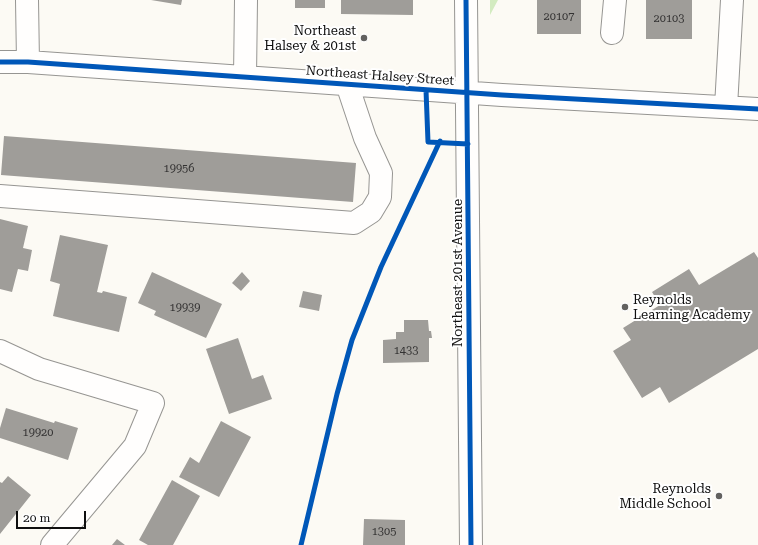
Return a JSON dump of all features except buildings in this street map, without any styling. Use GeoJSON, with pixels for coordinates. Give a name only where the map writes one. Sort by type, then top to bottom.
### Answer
{"type":"FeatureCollection","features":[{"type":"Feature","properties":{"kind":"street"},"geometry":{"type":"LineString","coordinates":[[27,0],[28,62]]}},
{"type":"Feature","properties":{"kind":"street"},"geometry":{"type":"LineString","coordinates":[[245,77],[246,0]]}},
{"type":"Feature","properties":{"kind":"street","name":"Northeast 201st Avenue"},"geometry":{"type":"LineString","coordinates":[[466,0],[471,545]]}},
{"type":"Feature","properties":{"kind":"street"},"geometry":{"type":"LineString","coordinates":[[612,33],[615,0]]}},
{"type":"Feature","properties":{"kind":"street"},"geometry":{"type":"LineString","coordinates":[[726,107],[732,0]]}},
{"type":"Feature","properties":{"kind":"street","name":"Northeast Halsey Street"},"geometry":{"type":"LineString","coordinates":[[0,62],[28,62],[467,93],[758,109]]}},
{"type":"Feature","properties":{"kind":"street"},"geometry":{"type":"LineString","coordinates":[[0,196],[354,223],[371,212],[380,197],[381,173],[365,138],[347,84]]}},
{"type":"Feature","properties":{"kind":"street"},"geometry":{"type":"LineString","coordinates":[[0,351],[39,368],[153,403],[135,446],[52,545]]}},
{"type":"Feature","properties":{"kind":"green space"},"geometry":{"type":"Polygon","coordinates":[[[490,0],[498,0],[490,15],[490,0]]]}},
{"type":"Feature","properties":{"kind":"cycle path"},"geometry":{"type":"LineString","coordinates":[[466,0],[471,545]]}},
{"type":"Feature","properties":{"kind":"cycle path"},"geometry":{"type":"LineString","coordinates":[[0,62],[28,62],[502,95],[758,109]]}},
{"type":"Feature","properties":{"kind":"cycle path"},"geometry":{"type":"LineString","coordinates":[[426,90],[428,142],[468,144]]}},
{"type":"Feature","properties":{"kind":"cycle path"},"geometry":{"type":"LineString","coordinates":[[301,545],[337,394],[352,340],[381,267],[440,141]]}},
{"type":"Feature","properties":{"kind":"place","name":"Northeast Halsey & 201st"},"geometry":{"type":"Point","coordinates":[364,38]}},
{"type":"Feature","properties":{"kind":"place","name":"Reynolds Learning Academy"},"geometry":{"type":"Point","coordinates":[625,307]}},
{"type":"Feature","properties":{"kind":"place","name":"Reynolds Middle School"},"geometry":{"type":"Point","coordinates":[719,496]}}]}
